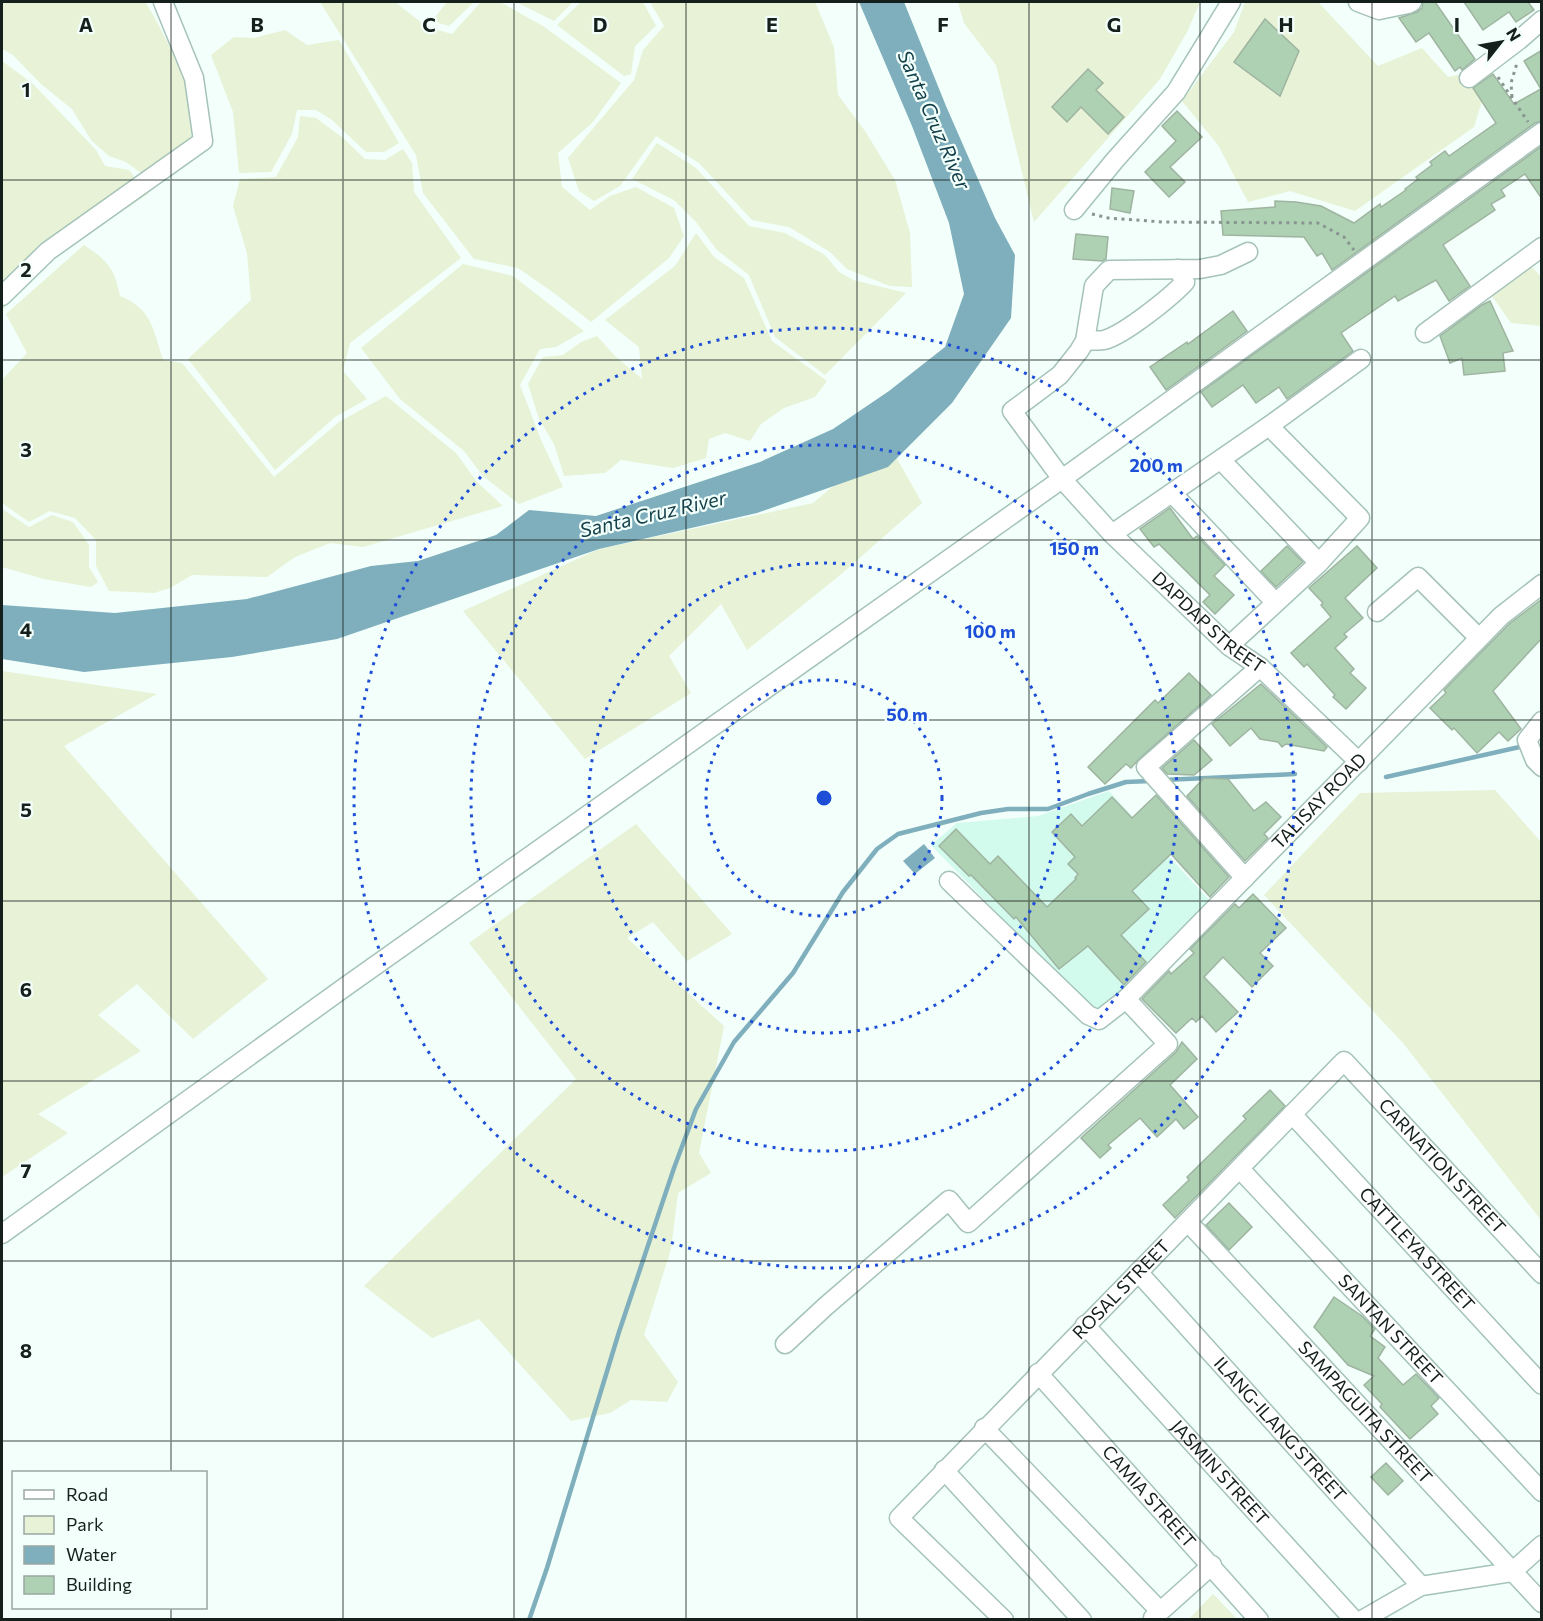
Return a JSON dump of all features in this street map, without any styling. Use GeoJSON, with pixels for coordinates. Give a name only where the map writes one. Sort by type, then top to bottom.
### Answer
{"type":"FeatureCollection","features":[{"type":"Feature","properties":{"kind":"street"},"geometry":{"type":"LineString","coordinates":[[2,296],[48,251],[203,141],[194,78],[163,2]]}},
{"type":"Feature","properties":{"kind":"street"},"geometry":{"type":"LineString","coordinates":[[1074,210],[1176,92],[1232,2]]}},
{"type":"Feature","properties":{"kind":"street"},"geometry":{"type":"LineString","coordinates":[[1358,2],[1378,10],[1412,2]]}},
{"type":"Feature","properties":{"kind":"street"},"geometry":{"type":"LineString","coordinates":[[1469,78],[1542,20]]}},
{"type":"Feature","properties":{"kind":"street"},"geometry":{"type":"LineString","coordinates":[[2,1234],[354,981],[1062,479],[1539,134]]}},
{"type":"Feature","properties":{"kind":"street"},"geometry":{"type":"LineString","coordinates":[[1425,333],[1542,247]]}},
{"type":"Feature","properties":{"kind":"street"},"geometry":{"type":"LineString","coordinates":[[1178,269],[1185,282],[1176,292],[1120,333],[1104,340],[1085,341],[1094,286],[1109,270],[1178,269],[1200,269],[1221,265],[1248,252]]}},
{"type":"Feature","properties":{"kind":"street","name":"DAPDAP STREET"},"geometry":{"type":"LineString","coordinates":[[1085,341],[1060,375],[1012,411],[1062,479],[1112,534],[1229,646],[1260,667],[1359,762]]}},
{"type":"Feature","properties":{"kind":"street"},"geometry":{"type":"LineString","coordinates":[[1112,534],[1221,460],[1361,359]]}},
{"type":"Feature","properties":{"kind":"street"},"geometry":{"type":"LineString","coordinates":[[1229,646],[1319,563],[1360,518],[1269,426]]}},
{"type":"Feature","properties":{"kind":"street"},"geometry":{"type":"LineString","coordinates":[[1221,460],[1319,563]]}},
{"type":"Feature","properties":{"kind":"street"},"geometry":{"type":"LineString","coordinates":[[1172,493],[1275,602]]}},
{"type":"Feature","properties":{"kind":"street"},"geometry":{"type":"LineString","coordinates":[[1377,612],[1418,577],[1479,638]]}},
{"type":"Feature","properties":{"kind":"street","name":"TALISAY ROAD"},"geometry":{"type":"LineString","coordinates":[[949,881],[1088,1015],[1099,1020],[1126,999],[1501,615],[1542,584]]}},
{"type":"Feature","properties":{"kind":"street"},"geometry":{"type":"LineString","coordinates":[[1245,878],[1146,766],[1260,667]]}},
{"type":"Feature","properties":{"kind":"street"},"geometry":{"type":"LineString","coordinates":[[1542,722],[1527,740],[1535,760],[1542,767]]}},
{"type":"Feature","properties":{"kind":"street"},"geometry":{"type":"LineString","coordinates":[[785,1344],[949,1200],[968,1222],[1168,1044],[1126,999]]}},
{"type":"Feature","properties":{"kind":"street","name":"ROSAL STREET"},"geometry":{"type":"LineString","coordinates":[[1004,1620],[899,1518],[984,1428],[1344,1061]]}},
{"type":"Feature","properties":{"kind":"street","name":"CARNATION STREET"},"geometry":{"type":"LineString","coordinates":[[1344,1061],[1542,1274]]}},
{"type":"Feature","properties":{"kind":"street","name":"CATTLEYA STREET"},"geometry":{"type":"LineString","coordinates":[[1292,1114],[1542,1385]]}},
{"type":"Feature","properties":{"kind":"street","name":"SANTAN STREET"},"geometry":{"type":"LineString","coordinates":[[1240,1169],[1542,1492]]}},
{"type":"Feature","properties":{"kind":"street","name":"SAMPAGUITA STREET"},"geometry":{"type":"LineString","coordinates":[[1188,1222],[1542,1603]]}},
{"type":"Feature","properties":{"kind":"street","name":"ILANG-ILANG STREET"},"geometry":{"type":"LineString","coordinates":[[1138,1272],[1421,1586]]}},
{"type":"Feature","properties":{"kind":"street","name":"JASMIN STREET"},"geometry":{"type":"LineString","coordinates":[[1085,1325],[1354,1620]]}},
{"type":"Feature","properties":{"kind":"street","name":"CAMIA STREET"},"geometry":{"type":"LineString","coordinates":[[1038,1373],[1259,1620]]}},
{"type":"Feature","properties":{"kind":"street"},"geometry":{"type":"LineString","coordinates":[[984,1428],[1156,1615],[1212,1565]]}},
{"type":"Feature","properties":{"kind":"street"},"geometry":{"type":"LineString","coordinates":[[944,1470],[1082,1620]]}},
{"type":"Feature","properties":{"kind":"street"},"geometry":{"type":"LineString","coordinates":[[1362,1620],[1421,1586],[1512,1572],[1542,1545]]}},
{"type":"Feature","properties":{"kind":"path"},"geometry":{"type":"LineString","coordinates":[[1512,99],[1511,82],[1523,36]]}},
{"type":"Feature","properties":{"kind":"path"},"geometry":{"type":"LineString","coordinates":[[1488,63],[1539,134]]}},
{"type":"Feature","properties":{"kind":"path"},"geometry":{"type":"LineString","coordinates":[[1074,210],[1108,218],[1163,222],[1318,223],[1344,237],[1359,257],[1372,249],[1375,253]]}},
{"type":"Feature","properties":{"kind":"shaded area"},"geometry":{"type":"Polygon","coordinates":[[[1109,791],[1211,902],[1100,1011],[1094,1012],[931,845],[957,823],[1038,816],[1109,791]]]}},
{"type":"Feature","properties":{"kind":"green space"},"geometry":{"type":"Polygon","coordinates":[[[2,2],[145,2],[167,41],[189,91],[195,116],[189,139],[177,150],[141,173],[126,162],[109,156],[91,140],[72,109],[41,84],[13,55],[2,49],[2,2]]]}},
{"type":"Feature","properties":{"kind":"green space"},"geometry":{"type":"Polygon","coordinates":[[[320,2],[395,2],[427,27],[452,34],[481,2],[500,2],[543,26],[621,83],[593,122],[558,153],[562,187],[590,210],[610,196],[636,187],[674,208],[684,236],[669,258],[591,322],[518,268],[474,259],[423,193],[416,155],[320,2]]]}},
{"type":"Feature","properties":{"kind":"green space"},"geometry":{"type":"Polygon","coordinates":[[[447,2],[474,2],[449,26],[432,21],[447,2]]]}},
{"type":"Feature","properties":{"kind":"green space"},"geometry":{"type":"Polygon","coordinates":[[[516,2],[573,2],[554,21],[516,2]]]}},
{"type":"Feature","properties":{"kind":"green space"},"geometry":{"type":"Polygon","coordinates":[[[581,2],[643,2],[656,26],[635,46],[631,74],[624,76],[557,25],[581,2]]]}},
{"type":"Feature","properties":{"kind":"green space"},"geometry":{"type":"Polygon","coordinates":[[[650,2],[815,2],[834,47],[838,95],[865,131],[895,180],[910,233],[912,287],[890,286],[847,269],[830,252],[789,227],[752,220],[699,163],[656,136],[620,186],[594,201],[579,191],[568,158],[634,80],[643,50],[664,26],[650,2]]]}},
{"type":"Feature","properties":{"kind":"green space"},"geometry":{"type":"Polygon","coordinates":[[[958,2],[1200,2],[1187,32],[1160,79],[1034,222],[996,65],[964,23],[958,2]]]}},
{"type":"Feature","properties":{"kind":"green space"},"geometry":{"type":"Polygon","coordinates":[[[1245,2],[1318,2],[1378,66],[1422,48],[1448,77],[1468,73],[1482,101],[1474,127],[1355,211],[1290,191],[1248,202],[1218,145],[1182,101],[1234,32],[1245,2]]]}},
{"type":"Feature","properties":{"kind":"green space"},"geometry":{"type":"Polygon","coordinates":[[[285,30],[307,45],[339,40],[399,143],[384,152],[366,152],[332,120],[316,110],[297,110],[292,134],[271,172],[239,173],[233,112],[211,55],[234,37],[254,38],[285,30]]]}},
{"type":"Feature","properties":{"kind":"green space"},"geometry":{"type":"Polygon","coordinates":[[[2,61],[33,84],[96,150],[105,166],[129,170],[148,194],[56,255],[2,310],[2,61]]]}},
{"type":"Feature","properties":{"kind":"green space"},"geometry":{"type":"Polygon","coordinates":[[[300,116],[316,118],[343,138],[365,159],[385,160],[403,149],[412,163],[414,192],[461,258],[350,343],[343,371],[367,399],[335,417],[275,470],[188,359],[251,300],[247,253],[233,206],[240,179],[276,177],[298,137],[300,116]]]}},
{"type":"Feature","properties":{"kind":"green space"},"geometry":{"type":"Polygon","coordinates":[[[657,143],[696,168],[749,226],[785,233],[825,255],[839,272],[853,280],[906,293],[825,375],[775,337],[749,275],[717,250],[696,222],[674,200],[632,179],[657,143]]]}},
{"type":"Feature","properties":{"kind":"green space"},"geometry":{"type":"Polygon","coordinates":[[[696,233],[714,257],[744,278],[772,341],[827,381],[815,397],[784,408],[761,424],[750,441],[725,433],[709,439],[706,458],[673,468],[621,460],[605,473],[564,476],[554,444],[539,419],[528,384],[543,357],[563,355],[581,342],[597,336],[614,355],[642,379],[639,347],[605,320],[675,266],[696,233]]]}},
{"type":"Feature","properties":{"kind":"green space"},"geometry":{"type":"Polygon","coordinates":[[[84,245],[109,266],[116,279],[120,296],[139,307],[150,321],[163,360],[182,363],[274,477],[339,422],[386,396],[456,453],[477,482],[503,506],[363,547],[330,543],[295,557],[267,577],[192,575],[170,588],[154,593],[109,591],[96,566],[96,540],[75,518],[50,511],[29,522],[2,503],[2,380],[27,353],[6,314],[84,245]]]}},
{"type":"Feature","properties":{"kind":"green space"},"geometry":{"type":"Polygon","coordinates":[[[463,264],[513,276],[584,331],[556,347],[540,349],[520,385],[541,440],[563,487],[519,504],[483,476],[464,451],[400,399],[361,348],[463,264]]]}},
{"type":"Feature","properties":{"kind":"green space"},"geometry":{"type":"Polygon","coordinates":[[[1531,266],[1541,277],[1541,326],[1511,323],[1492,296],[1531,266]]]}},
{"type":"Feature","properties":{"kind":"green space"},"geometry":{"type":"Polygon","coordinates":[[[887,441],[922,503],[839,576],[747,650],[721,604],[669,656],[691,693],[585,759],[463,611],[599,549],[813,503],[887,441]]]}},
{"type":"Feature","properties":{"kind":"green space"},"geometry":{"type":"Polygon","coordinates":[[[2,509],[29,527],[52,515],[73,522],[89,545],[89,567],[98,582],[91,587],[44,579],[2,567],[2,509]]]}},
{"type":"Feature","properties":{"kind":"green space"},"geometry":{"type":"Polygon","coordinates":[[[2,671],[157,694],[64,746],[268,979],[193,1039],[137,984],[98,1015],[141,1051],[38,1114],[68,1133],[2,1177],[2,671]]]}},
{"type":"Feature","properties":{"kind":"green space"},"geometry":{"type":"Polygon","coordinates":[[[1495,790],[1541,842],[1541,1220],[1403,1043],[1264,895],[1360,793],[1495,790]]]}},
{"type":"Feature","properties":{"kind":"green space"},"geometry":{"type":"Polygon","coordinates":[[[636,824],[732,934],[687,961],[653,922],[627,938],[724,1026],[699,1153],[711,1173],[678,1193],[671,1249],[644,1335],[678,1382],[667,1402],[631,1400],[610,1413],[571,1421],[479,1319],[432,1338],[364,1286],[576,1079],[469,943],[636,824]]]}},
{"type":"Feature","properties":{"kind":"green space"},"geometry":{"type":"Polygon","coordinates":[[[1213,1594],[1237,1619],[1189,1619],[1213,1594]]]}},
{"type":"Feature","properties":{"kind":"water","name":"Santa Cruz River"},"geometry":{"type":"Polygon","coordinates":[[[859,2],[904,2],[995,218],[1015,255],[1011,318],[952,403],[888,467],[757,513],[599,549],[337,639],[232,657],[84,672],[2,659],[2,605],[115,613],[247,599],[371,566],[418,561],[496,535],[529,510],[596,516],[760,462],[833,429],[889,391],[945,347],[964,294],[949,223],[912,126],[859,2]]]}},
{"type":"Feature","properties":{"kind":"water"},"geometry":{"type":"Polygon","coordinates":[[[924,844],[935,858],[915,874],[903,861],[924,844]]]}},
{"type":"Feature","properties":{"kind":"building"},"geometry":{"type":"Polygon","coordinates":[[[1423,2],[1435,2],[1475,59],[1462,70],[1460,67],[1455,71],[1429,33],[1416,42],[1399,18],[1417,12],[1422,8],[1423,2]]]}},
{"type":"Feature","properties":{"kind":"building"},"geometry":{"type":"Polygon","coordinates":[[[1464,2],[1528,2],[1534,10],[1516,22],[1509,12],[1483,30],[1464,2]]]}},
{"type":"Feature","properties":{"kind":"building"},"geometry":{"type":"Polygon","coordinates":[[[1265,19],[1299,51],[1280,96],[1234,62],[1265,19]]]}},
{"type":"Feature","properties":{"kind":"building"},"geometry":{"type":"Polygon","coordinates":[[[1542,50],[1542,121],[1535,123],[1332,270],[1322,253],[1317,256],[1304,237],[1223,235],[1221,211],[1275,207],[1275,201],[1321,206],[1354,223],[1380,204],[1381,207],[1406,190],[1418,179],[1416,177],[1432,165],[1430,162],[1445,151],[1449,156],[1496,123],[1473,88],[1493,74],[1514,104],[1541,89],[1524,61],[1542,50]]]}},
{"type":"Feature","properties":{"kind":"building"},"geometry":{"type":"Polygon","coordinates":[[[1088,69],[1103,83],[1096,90],[1124,117],[1108,134],[1081,107],[1067,122],[1052,107],[1088,69]]]}},
{"type":"Feature","properties":{"kind":"building"},"geometry":{"type":"Polygon","coordinates":[[[1177,111],[1202,137],[1170,167],[1185,182],[1169,197],[1145,172],[1176,141],[1162,126],[1177,111]]]}},
{"type":"Feature","properties":{"kind":"building"},"geometry":{"type":"Polygon","coordinates":[[[1542,146],[1542,199],[1525,174],[1501,190],[1505,196],[1491,204],[1495,210],[1443,245],[1470,286],[1449,301],[1436,280],[1398,301],[1395,296],[1341,333],[1353,351],[1287,399],[1279,387],[1256,403],[1243,385],[1212,407],[1201,392],[1542,146]]]}},
{"type":"Feature","properties":{"kind":"building"},"geometry":{"type":"Polygon","coordinates":[[[1112,188],[1134,191],[1130,213],[1110,209],[1112,188]]]}},
{"type":"Feature","properties":{"kind":"building"},"geometry":{"type":"Polygon","coordinates":[[[1076,234],[1108,237],[1106,259],[1102,261],[1073,259],[1076,234]]]}},
{"type":"Feature","properties":{"kind":"building"},"geometry":{"type":"Polygon","coordinates":[[[1490,301],[1513,351],[1503,353],[1505,371],[1464,375],[1462,358],[1450,363],[1440,336],[1490,301]]]}},
{"type":"Feature","properties":{"kind":"building"},"geometry":{"type":"Polygon","coordinates":[[[1233,311],[1247,331],[1166,390],[1150,367],[1187,342],[1188,344],[1233,311]]]}},
{"type":"Feature","properties":{"kind":"building"},"geometry":{"type":"Polygon","coordinates":[[[1170,508],[1193,539],[1197,536],[1225,565],[1214,576],[1234,595],[1215,614],[1203,602],[1210,595],[1159,544],[1154,547],[1140,529],[1170,508]]]}},
{"type":"Feature","properties":{"kind":"building"},"geometry":{"type":"Polygon","coordinates":[[[1287,546],[1303,562],[1276,587],[1261,571],[1287,546]]]}},
{"type":"Feature","properties":{"kind":"building"},"geometry":{"type":"Polygon","coordinates":[[[1357,546],[1377,568],[1345,598],[1363,618],[1344,634],[1347,637],[1335,648],[1354,669],[1350,673],[1366,688],[1346,709],[1333,697],[1335,695],[1307,664],[1304,667],[1291,653],[1331,617],[1321,605],[1323,603],[1309,588],[1357,546]]]}},
{"type":"Feature","properties":{"kind":"building"},"geometry":{"type":"Polygon","coordinates":[[[1542,599],[1542,638],[1493,691],[1521,729],[1508,741],[1499,732],[1477,753],[1454,728],[1452,730],[1430,708],[1446,693],[1444,690],[1509,624],[1542,599]]]}},
{"type":"Feature","properties":{"kind":"building"},"geometry":{"type":"Polygon","coordinates":[[[1189,673],[1211,695],[1131,768],[1126,764],[1105,784],[1088,767],[1155,700],[1158,703],[1189,673]]]}},
{"type":"Feature","properties":{"kind":"building"},"geometry":{"type":"Polygon","coordinates":[[[1261,684],[1327,747],[1324,751],[1286,744],[1282,747],[1278,742],[1260,739],[1251,728],[1230,746],[1212,724],[1261,684]]]}},
{"type":"Feature","properties":{"kind":"building"},"geometry":{"type":"Polygon","coordinates":[[[1194,740],[1212,760],[1194,775],[1167,774],[1162,768],[1194,740]]]}},
{"type":"Feature","properties":{"kind":"building"},"geometry":{"type":"Polygon","coordinates":[[[1204,778],[1228,779],[1254,811],[1266,802],[1281,817],[1264,834],[1268,838],[1245,861],[1187,796],[1204,778]]]}},
{"type":"Feature","properties":{"kind":"building"},"geometry":{"type":"Polygon","coordinates":[[[1156,795],[1229,877],[1210,897],[1171,854],[1132,891],[1149,909],[1121,935],[1146,962],[1124,985],[1088,946],[1059,969],[1016,917],[1014,919],[939,846],[956,829],[990,864],[998,856],[1047,907],[1076,879],[1078,874],[1068,864],[1075,857],[1052,832],[1071,814],[1082,826],[1112,797],[1132,818],[1156,795]]]}},
{"type":"Feature","properties":{"kind":"building"},"geometry":{"type":"Polygon","coordinates":[[[1253,894],[1286,928],[1260,953],[1273,966],[1252,987],[1223,957],[1204,977],[1238,1012],[1216,1032],[1202,1016],[1196,1022],[1192,1018],[1176,1033],[1142,999],[1169,971],[1171,974],[1194,953],[1190,949],[1235,904],[1239,908],[1253,894]]]}},
{"type":"Feature","properties":{"kind":"building"},"geometry":{"type":"Polygon","coordinates":[[[1182,1042],[1197,1059],[1170,1085],[1198,1117],[1184,1129],[1176,1119],[1157,1137],[1140,1118],[1108,1145],[1111,1148],[1100,1158],[1081,1138],[1176,1052],[1182,1042]]]}},
{"type":"Feature","properties":{"kind":"building"},"geometry":{"type":"Polygon","coordinates":[[[1270,1090],[1285,1106],[1175,1218],[1163,1205],[1189,1180],[1187,1177],[1246,1119],[1243,1116],[1270,1090]]]}},
{"type":"Feature","properties":{"kind":"building"},"geometry":{"type":"Polygon","coordinates":[[[1229,1203],[1252,1227],[1229,1250],[1206,1225],[1229,1203]]]}},
{"type":"Feature","properties":{"kind":"building"},"geometry":{"type":"Polygon","coordinates":[[[1334,1297],[1362,1316],[1375,1329],[1370,1336],[1385,1347],[1378,1358],[1403,1385],[1416,1374],[1439,1398],[1431,1406],[1438,1414],[1410,1439],[1380,1407],[1382,1404],[1364,1385],[1374,1376],[1348,1365],[1314,1327],[1334,1297]]]}},
{"type":"Feature","properties":{"kind":"building"},"geometry":{"type":"Polygon","coordinates":[[[1386,1463],[1403,1481],[1388,1495],[1371,1477],[1386,1463]]]}},
{"type":"Feature","properties":{"kind":"waterway"},"geometry":{"type":"LineString","coordinates":[[1386,777],[1524,746]]}},
{"type":"Feature","properties":{"kind":"waterway"},"geometry":{"type":"LineString","coordinates":[[1164,780],[1295,774]]}},
{"type":"Feature","properties":{"kind":"waterway"},"geometry":{"type":"LineString","coordinates":[[529,1620],[619,1332],[696,1109],[734,1042],[793,973],[843,892],[877,849],[898,834],[981,813],[1008,809],[1048,809],[1126,782],[1150,781]]}}]}
